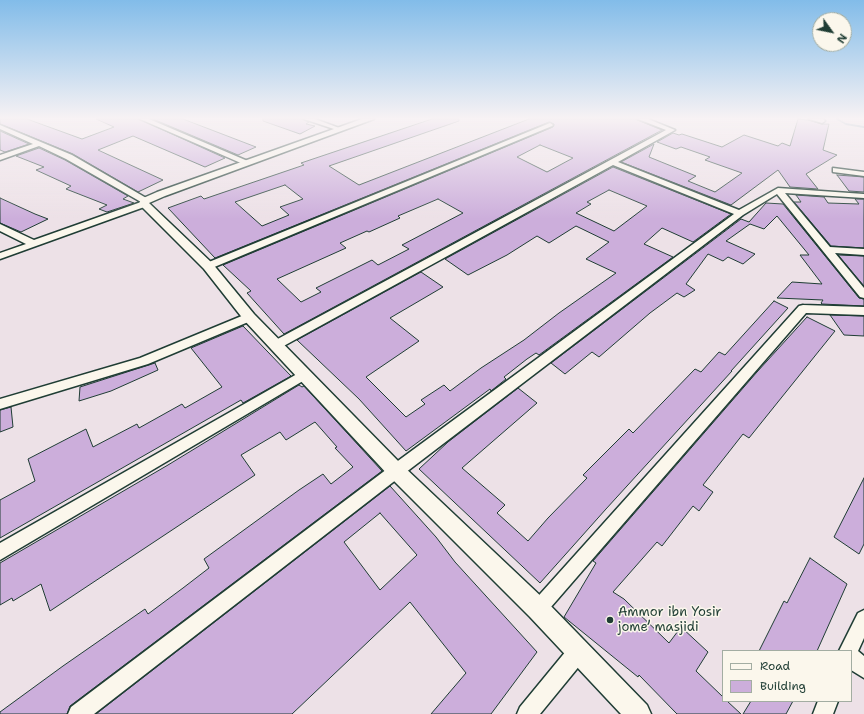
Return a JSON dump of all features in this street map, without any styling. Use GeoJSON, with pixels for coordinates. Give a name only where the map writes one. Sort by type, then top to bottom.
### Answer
{"type":"FeatureCollection","features":[{"type":"Feature","properties":{"kind":"street"},"geometry":{"type":"LineString","coordinates":[[0,158],[16,152]]}},
{"type":"Feature","properties":{"kind":"street"},"geometry":{"type":"LineString","coordinates":[[59,152],[70,157],[145,203],[208,266],[249,317],[396,471],[538,609],[638,714]]}},
{"type":"Feature","properties":{"kind":"street"},"geometry":{"type":"LineString","coordinates":[[223,152],[246,162]]}},
{"type":"Feature","properties":{"kind":"street"},"geometry":{"type":"LineString","coordinates":[[0,256],[145,203],[160,194],[273,152]]}},
{"type":"Feature","properties":{"kind":"street"},"geometry":{"type":"LineString","coordinates":[[208,266],[484,152]]}},
{"type":"Feature","properties":{"kind":"street"},"geometry":{"type":"LineString","coordinates":[[276,345],[629,152]]}},
{"type":"Feature","properties":{"kind":"street"},"geometry":{"type":"LineString","coordinates":[[611,162],[740,213]]}},
{"type":"Feature","properties":{"kind":"street"},"geometry":{"type":"LineString","coordinates":[[836,170],[864,174]]}},
{"type":"Feature","properties":{"kind":"street"},"geometry":{"type":"LineString","coordinates":[[778,190],[864,295]]}},
{"type":"Feature","properties":{"kind":"street"},"geometry":{"type":"LineString","coordinates":[[78,714],[396,471],[740,213],[778,190],[864,196]]}},
{"type":"Feature","properties":{"kind":"street"},"geometry":{"type":"LineString","coordinates":[[0,227],[34,244]]}},
{"type":"Feature","properties":{"kind":"street"},"geometry":{"type":"LineString","coordinates":[[828,250],[864,252]]}},
{"type":"Feature","properties":{"kind":"street"},"geometry":{"type":"LineString","coordinates":[[538,609],[803,309],[864,311]]}},
{"type":"Feature","properties":{"kind":"street"},"geometry":{"type":"LineString","coordinates":[[0,404],[144,362],[249,317]]}},
{"type":"Feature","properties":{"kind":"street"},"geometry":{"type":"LineString","coordinates":[[0,552],[304,375]]}},
{"type":"Feature","properties":{"kind":"street"},"geometry":{"type":"LineString","coordinates":[[848,650],[864,619]]}},
{"type":"Feature","properties":{"kind":"street"},"geometry":{"type":"LineString","coordinates":[[527,714],[578,652]]}},
{"type":"Feature","properties":{"kind":"street"},"geometry":{"type":"LineString","coordinates":[[852,659],[864,668]]}},
{"type":"Feature","properties":{"kind":"street"},"geometry":{"type":"LineString","coordinates":[[823,714],[828,702]]}},
{"type":"Feature","properties":{"kind":"building"},"geometry":{"type":"Polygon","coordinates":[[[27,152],[48,152],[65,160],[128,196],[123,199],[134,203],[107,212],[99,209],[107,205],[66,189],[71,186],[36,170],[44,167],[16,156],[27,152]]]}},
{"type":"Feature","properties":{"kind":"building"},"geometry":{"type":"Polygon","coordinates":[[[69,152],[103,152],[163,180],[138,192],[69,152]]]}},
{"type":"Feature","properties":{"kind":"building"},"geometry":{"type":"Polygon","coordinates":[[[171,152],[212,152],[225,158],[205,167],[171,152]]]}},
{"type":"Feature","properties":{"kind":"building"},"geometry":{"type":"Polygon","coordinates":[[[232,152],[244,152],[238,155],[232,152]]]}},
{"type":"Feature","properties":{"kind":"building"},"geometry":{"type":"Polygon","coordinates":[[[333,152],[369,152],[329,166],[359,185],[443,152],[475,152],[215,258],[168,208],[201,196],[204,199],[304,165],[301,163],[333,152]],[[285,185],[235,202],[262,226],[289,215],[280,207],[303,199],[285,185]]]}},
{"type":"Feature","properties":{"kind":"building"},"geometry":{"type":"Polygon","coordinates":[[[492,152],[526,152],[517,157],[547,172],[573,158],[559,152],[621,152],[284,334],[247,293],[251,291],[223,265],[492,152]],[[438,199],[398,216],[400,218],[369,232],[367,231],[340,243],[346,248],[277,279],[301,302],[321,292],[316,288],[372,260],[378,265],[409,249],[402,245],[463,213],[438,199]]]}},
{"type":"Feature","properties":{"kind":"building"},"geometry":{"type":"Polygon","coordinates":[[[639,152],[651,152],[649,157],[696,176],[688,181],[715,192],[742,173],[705,160],[710,157],[696,152],[829,152],[837,155],[806,174],[818,189],[790,187],[778,170],[731,205],[621,162],[639,152]]]}},
{"type":"Feature","properties":{"kind":"building"},"geometry":{"type":"Polygon","coordinates":[[[613,167],[731,214],[693,242],[662,228],[644,244],[673,257],[539,355],[536,353],[527,359],[504,377],[506,379],[491,391],[490,389],[406,451],[359,399],[297,340],[421,272],[443,287],[390,318],[419,341],[366,377],[406,417],[425,404],[421,400],[444,385],[450,391],[481,368],[524,340],[559,313],[616,273],[586,259],[609,242],[576,226],[549,243],[537,236],[507,255],[468,275],[445,259],[613,167]],[[609,190],[587,202],[591,204],[576,213],[614,231],[647,206],[609,190]]]}},
{"type":"Feature","properties":{"kind":"building"},"geometry":{"type":"Polygon","coordinates":[[[837,175],[864,177],[864,192],[849,191],[837,175]]]}},
{"type":"Feature","properties":{"kind":"building"},"geometry":{"type":"Polygon","coordinates":[[[796,195],[824,197],[828,203],[859,204],[855,199],[864,199],[864,248],[831,246],[794,202],[801,202],[796,195]]]}},
{"type":"Feature","properties":{"kind":"building"},"geometry":{"type":"Polygon","coordinates":[[[0,198],[48,219],[21,232],[0,223],[0,198]]]}},
{"type":"Feature","properties":{"kind":"building"},"geometry":{"type":"Polygon","coordinates":[[[766,203],[783,204],[859,298],[864,299],[864,306],[822,304],[821,303],[823,300],[777,298],[792,282],[822,284],[800,255],[809,255],[777,216],[764,229],[750,224],[726,241],[755,254],[743,264],[728,257],[723,261],[708,254],[686,284],[695,290],[684,297],[677,293],[650,313],[599,357],[592,352],[565,374],[551,363],[741,219],[749,222],[766,203]]]}},
{"type":"Feature","properties":{"kind":"building"},"geometry":{"type":"Polygon","coordinates":[[[838,255],[864,256],[864,286],[838,255]]]}},
{"type":"Feature","properties":{"kind":"building"},"geometry":{"type":"Polygon","coordinates":[[[774,301],[788,308],[540,583],[419,469],[448,442],[518,388],[537,403],[462,468],[505,505],[497,513],[528,541],[587,478],[583,475],[629,429],[633,433],[695,369],[701,372],[719,352],[725,355],[774,301]]]}},
{"type":"Feature","properties":{"kind":"building"},"geometry":{"type":"Polygon","coordinates":[[[830,315],[864,316],[864,336],[844,335],[830,315]]]}},
{"type":"Feature","properties":{"kind":"building"},"geometry":{"type":"Polygon","coordinates":[[[807,317],[835,331],[749,438],[743,434],[703,485],[713,492],[699,511],[693,506],[662,546],[657,542],[613,592],[624,599],[669,643],[681,627],[708,652],[696,671],[722,696],[722,702],[728,702],[741,714],[677,714],[639,675],[638,677],[564,617],[596,563],[593,561],[757,372],[807,317]]]}},
{"type":"Feature","properties":{"kind":"building"},"geometry":{"type":"Polygon","coordinates":[[[243,326],[291,376],[243,403],[241,400],[0,538],[0,500],[35,481],[28,459],[86,429],[93,447],[137,424],[139,428],[182,404],[185,408],[222,387],[191,348],[243,326]]]}},
{"type":"Feature","properties":{"kind":"building"},"geometry":{"type":"Polygon","coordinates":[[[155,363],[158,370],[111,391],[79,401],[80,387],[155,363]]]}},
{"type":"Feature","properties":{"kind":"building"},"geometry":{"type":"Polygon","coordinates":[[[299,385],[302,387],[304,386],[382,471],[70,706],[67,714],[0,714],[0,712],[63,666],[145,609],[148,614],[183,588],[209,568],[204,559],[299,490],[323,474],[331,484],[353,467],[335,448],[337,447],[315,422],[286,440],[280,432],[241,455],[255,475],[50,611],[41,584],[13,601],[12,598],[0,605],[0,563],[168,465],[299,385]]]}},
{"type":"Feature","properties":{"kind":"building"},"geometry":{"type":"Polygon","coordinates":[[[11,407],[13,427],[0,432],[0,410],[11,407]]]}},
{"type":"Feature","properties":{"kind":"building"},"geometry":{"type":"Polygon","coordinates":[[[864,478],[864,544],[859,554],[834,537],[864,478]]]}},
{"type":"Feature","properties":{"kind":"building"},"geometry":{"type":"Polygon","coordinates":[[[390,486],[436,537],[455,562],[537,652],[491,714],[431,714],[466,673],[410,602],[292,714],[96,714],[390,486]],[[380,513],[344,542],[380,590],[417,555],[380,513]]]}},
{"type":"Feature","properties":{"kind":"building"},"geometry":{"type":"Polygon","coordinates":[[[810,558],[847,584],[817,650],[760,650],[784,601],[787,603],[810,558]]]}},
{"type":"Feature","properties":{"kind":"building"},"geometry":{"type":"Polygon","coordinates":[[[750,702],[792,702],[786,714],[743,714],[750,702]]]}},
{"type":"Feature","properties":{"kind":"place","name":"Ammor ibn Yosir jome’ masjidi"},"geometry":{"type":"Point","coordinates":[610,620]}}]}
